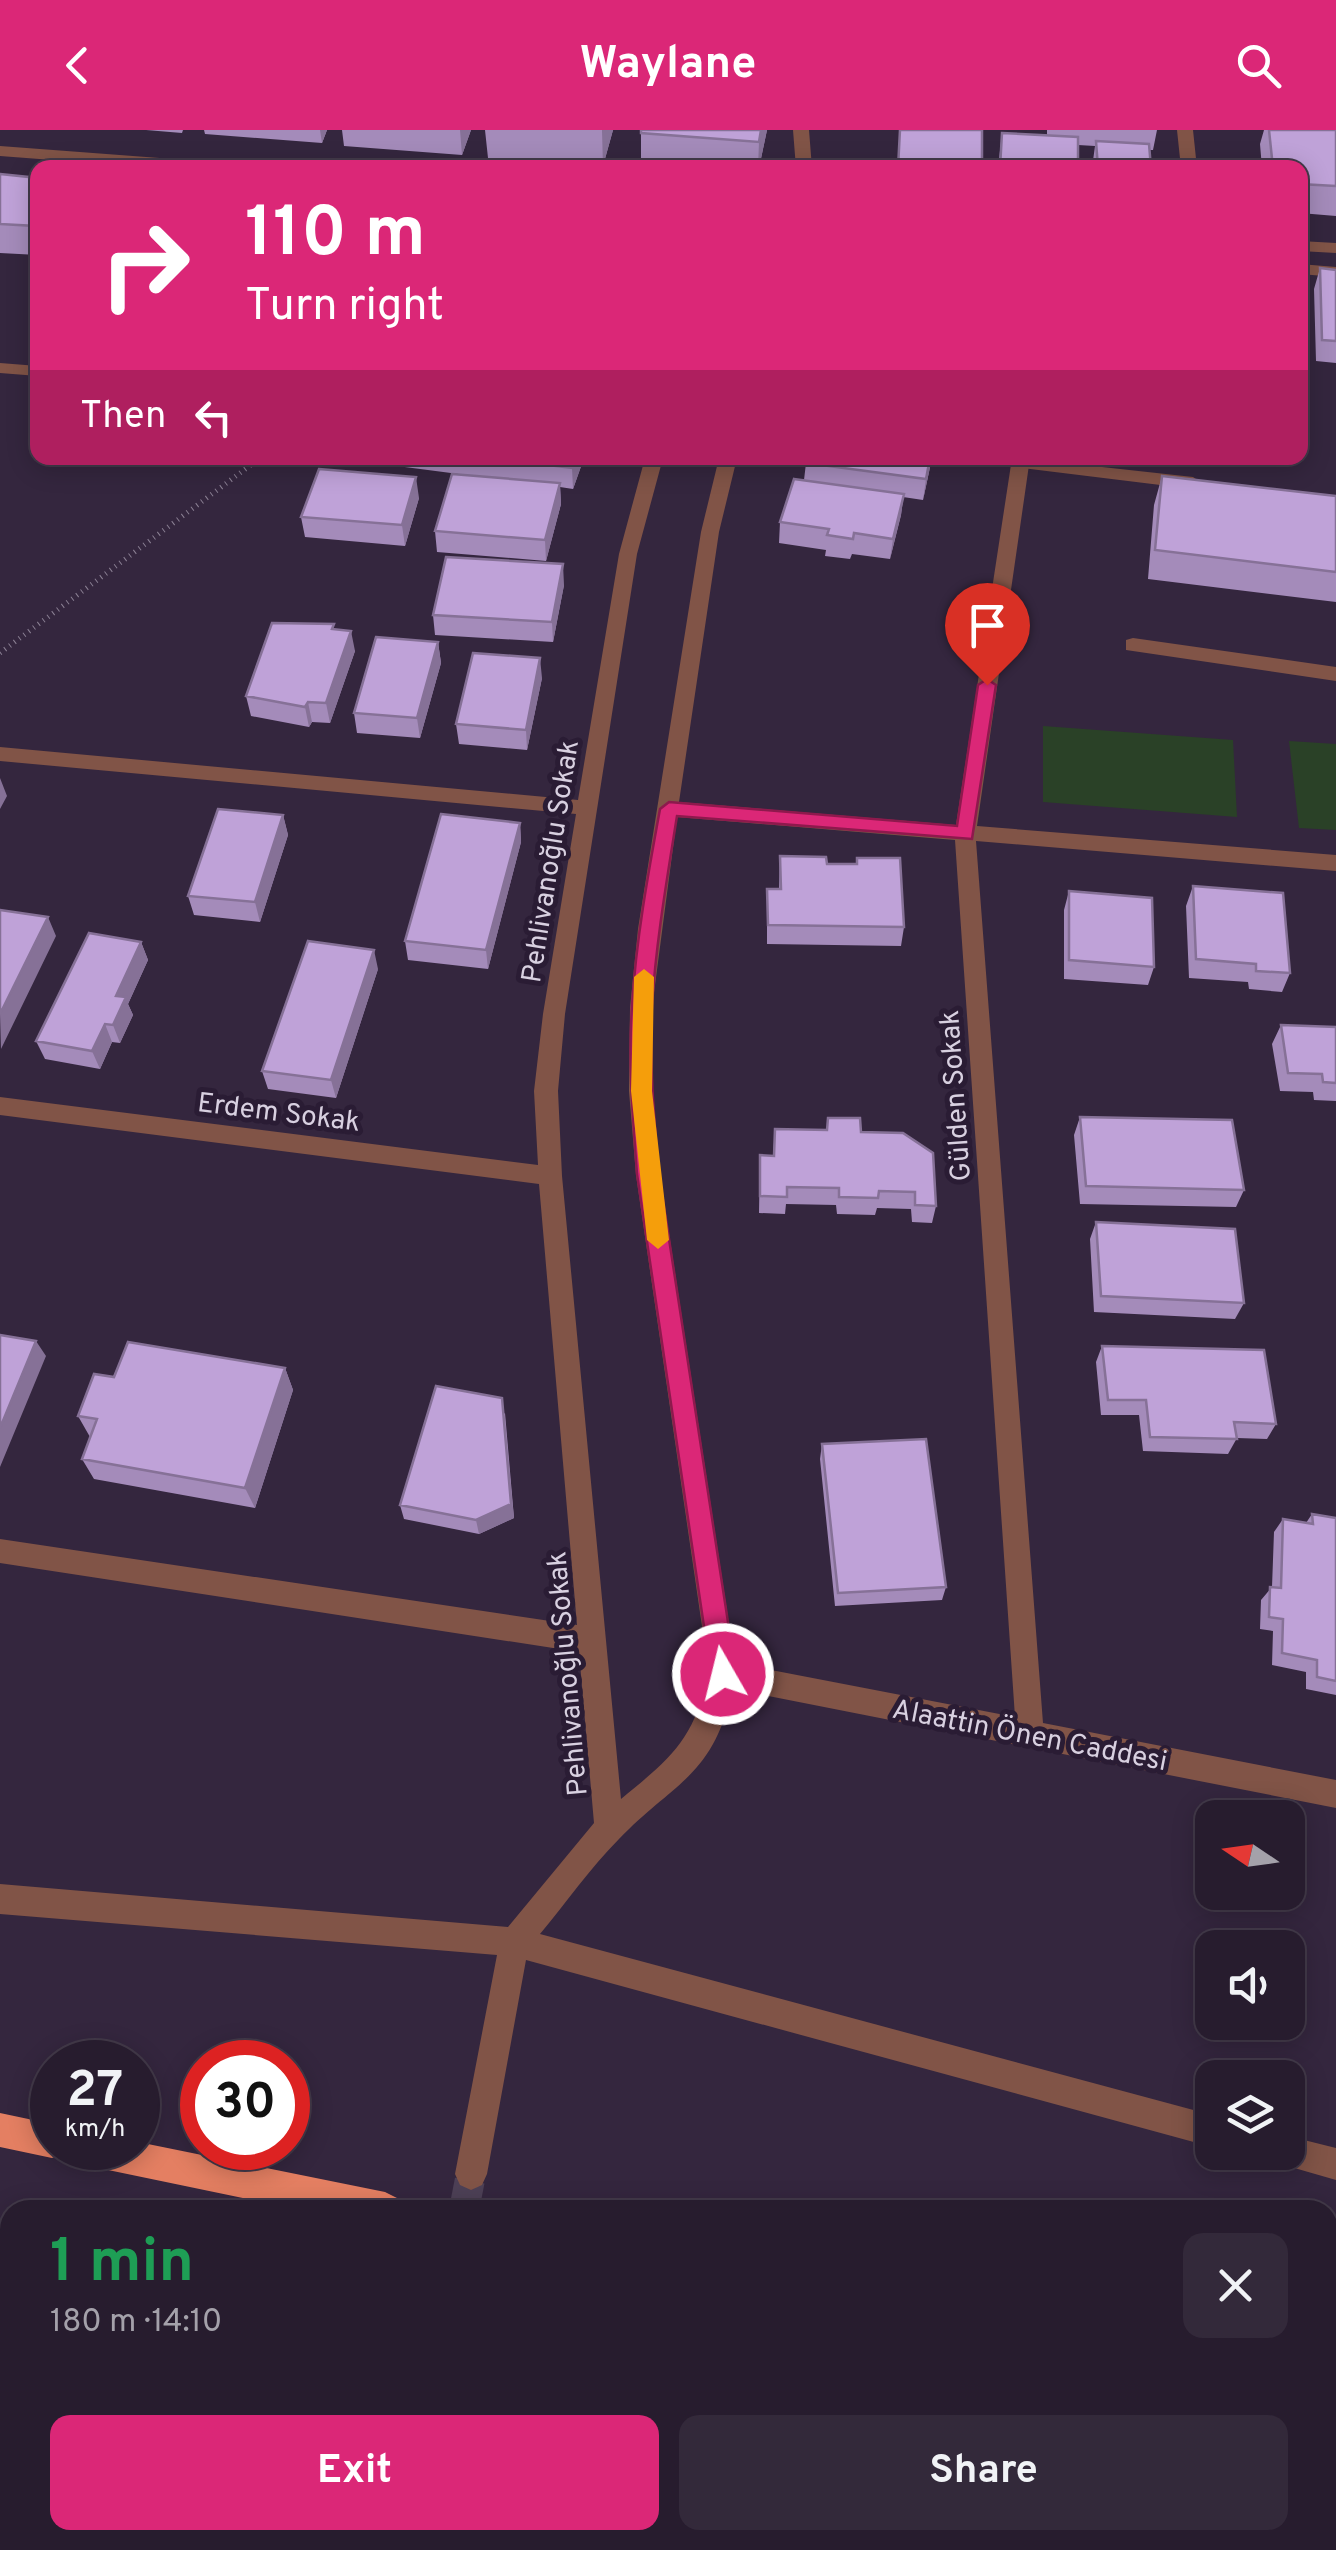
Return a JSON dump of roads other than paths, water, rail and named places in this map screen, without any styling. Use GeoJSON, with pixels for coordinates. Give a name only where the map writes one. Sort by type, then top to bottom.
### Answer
{"type":"FeatureCollection","features":[{"type":"Feature","properties":{"kind":"highway"},"geometry":{"type":"LineString","coordinates":[[0,2130],[30,2136]]}},
{"type":"Feature","properties":{"kind":"highway"},"geometry":{"type":"LineString","coordinates":[[160,2164],[336,2200]]}},
{"type":"Feature","properties":{"kind":"street"},"geometry":{"type":"LineString","coordinates":[[801,130],[803,160]]}},
{"type":"Feature","properties":{"kind":"street"},"geometry":{"type":"LineString","coordinates":[[1185,130],[1187,160]]}},
{"type":"Feature","properties":{"kind":"street"},"geometry":{"type":"LineString","coordinates":[[0,151],[120,160]]}},
{"type":"Feature","properties":{"kind":"street"},"geometry":{"type":"LineString","coordinates":[[1308,246],[1336,248]]}},
{"type":"Feature","properties":{"kind":"street"},"geometry":{"type":"LineString","coordinates":[[1308,270],[1336,272]]}},
{"type":"Feature","properties":{"kind":"street"},"geometry":{"type":"LineString","coordinates":[[0,368],[30,370]]}},
{"type":"Feature","properties":{"kind":"street","name":"Pehlivanoğlu Sokak"},"geometry":{"type":"LineString","coordinates":[[609,1828],[550,1176],[546,1091],[628,554],[652,465]]}},
{"type":"Feature","properties":{"kind":"street","name":"Pehlivanoğlu Sokak"},"geometry":{"type":"LineString","coordinates":[[609,1828],[688,1762],[712,1719],[723,1674],[648,1174],[641,1091],[642,1008],[649,929],[710,532],[726,465]]}},
{"type":"Feature","properties":{"kind":"street","name":"Gülden Sokak"},"geometry":{"type":"LineString","coordinates":[[1019,465],[965,834],[1030,1734]]}},
{"type":"Feature","properties":{"kind":"street"},"geometry":{"type":"LineString","coordinates":[[1058,465],[1217,486]]}},
{"type":"Feature","properties":{"kind":"street"},"geometry":{"type":"LineString","coordinates":[[1132,644],[1336,674]]}},
{"type":"Feature","properties":{"kind":"street"},"geometry":{"type":"LineString","coordinates":[[0,754],[588,808]]}},
{"type":"Feature","properties":{"kind":"street"},"geometry":{"type":"LineString","coordinates":[[669,809],[1336,863]]}},
{"type":"Feature","properties":{"kind":"street","name":"Erdem Sokak"},"geometry":{"type":"LineString","coordinates":[[0,1106],[550,1176]]}},
{"type":"Feature","properties":{"kind":"street"},"geometry":{"type":"LineString","coordinates":[[0,1551],[594,1641]]}},
{"type":"Feature","properties":{"kind":"street","name":"Alaattin Önen Caddesi"},"geometry":{"type":"LineString","coordinates":[[723,1674],[1336,1794]]}},
{"type":"Feature","properties":{"kind":"street"},"geometry":{"type":"LineString","coordinates":[[471,2174],[514,1942],[609,1828]]}},
{"type":"Feature","properties":{"kind":"street"},"geometry":{"type":"LineString","coordinates":[[0,1899],[514,1942],[1195,2126]]}},
{"type":"Feature","properties":{"kind":"street"},"geometry":{"type":"LineString","coordinates":[[1305,2156],[1336,2164]]}},
{"type":"Feature","properties":{"kind":"tunnel"},"geometry":{"type":"LineString","coordinates":[[466,2200],[471,2174]]}}]}
